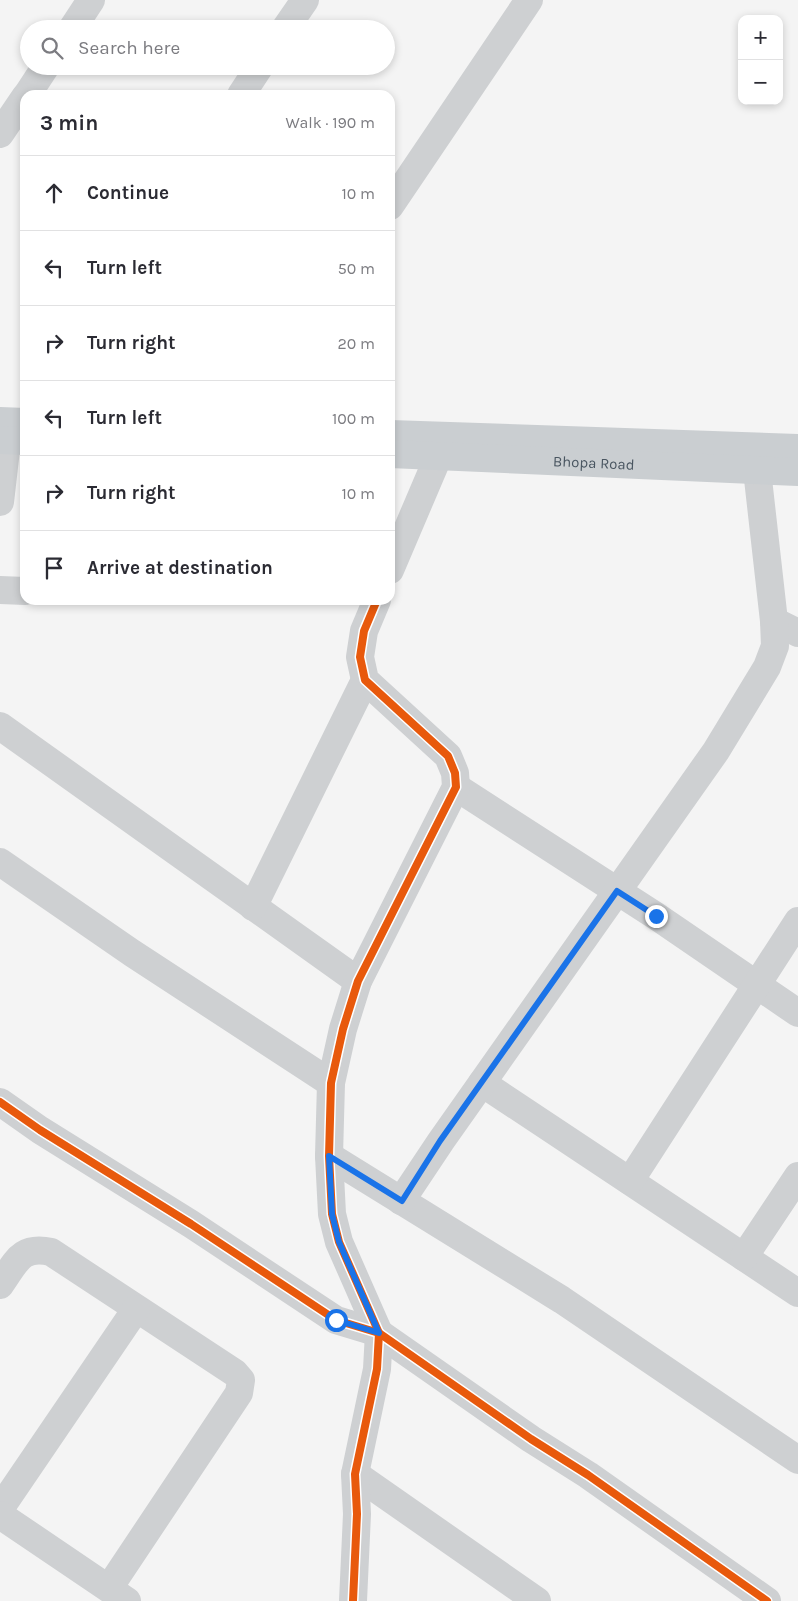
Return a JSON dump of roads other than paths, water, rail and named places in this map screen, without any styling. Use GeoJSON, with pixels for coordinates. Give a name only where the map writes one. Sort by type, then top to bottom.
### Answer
{"type":"FeatureCollection","features":[{"type":"Feature","properties":{"kind":"main road","name":"Bhopa Road"},"geometry":{"type":"LineString","coordinates":[[395,435],[440,446],[798,472]]}},
{"type":"Feature","properties":{"kind":"main road","name":"Bhopa Road"},"geometry":{"type":"LineString","coordinates":[[395,453],[440,446],[798,448]]}},
{"type":"Feature","properties":{"kind":"street"},"geometry":{"type":"LineString","coordinates":[[78,20],[91,0]]}},
{"type":"Feature","properties":{"kind":"street"},"geometry":{"type":"LineString","coordinates":[[291,20],[305,0]]}},
{"type":"Feature","properties":{"kind":"street"},"geometry":{"type":"LineString","coordinates":[[395,199],[529,0]]}},
{"type":"Feature","properties":{"kind":"street"},"geometry":{"type":"LineString","coordinates":[[30,90],[40,75]]}},
{"type":"Feature","properties":{"kind":"street"},"geometry":{"type":"LineString","coordinates":[[244,90],[254,75]]}},
{"type":"Feature","properties":{"kind":"street"},"geometry":{"type":"LineString","coordinates":[[8,130],[20,107]]}},
{"type":"Feature","properties":{"kind":"street"},"geometry":{"type":"LineString","coordinates":[[0,502],[11,433]]}},
{"type":"Feature","properties":{"kind":"street"},"geometry":{"type":"LineString","coordinates":[[395,558],[440,446]]}},
{"type":"Feature","properties":{"kind":"street"},"geometry":{"type":"LineString","coordinates":[[402,1201],[482,1083],[716,751],[768,668],[775,646],[774,621],[757,470]]}},
{"type":"Feature","properties":{"kind":"street"},"geometry":{"type":"LineString","coordinates":[[0,590],[20,591]]}},
{"type":"Feature","properties":{"kind":"street"},"geometry":{"type":"LineString","coordinates":[[353,1601],[357,1514],[355,1474],[377,1369],[379,1333],[339,1242],[332,1214],[329,1156],[331,1083],[343,1029],[358,982],[456,788],[455,773],[448,756],[365,680],[360,657],[364,631],[375,605]]}},
{"type":"Feature","properties":{"kind":"street"},"geometry":{"type":"LineString","coordinates":[[774,621],[798,633]]}},
{"type":"Feature","properties":{"kind":"street"},"geometry":{"type":"LineString","coordinates":[[253,907],[365,680]]}},
{"type":"Feature","properties":{"kind":"street"},"geometry":{"type":"LineString","coordinates":[[0,726],[358,982]]}},
{"type":"Feature","properties":{"kind":"street"},"geometry":{"type":"LineString","coordinates":[[456,788],[617,891],[798,1013]]}},
{"type":"Feature","properties":{"kind":"street"},"geometry":{"type":"LineString","coordinates":[[0,862],[132,954],[331,1083]]}},
{"type":"Feature","properties":{"kind":"street"},"geometry":{"type":"LineString","coordinates":[[630,1181],[755,984],[798,921]]}},
{"type":"Feature","properties":{"kind":"street"},"geometry":{"type":"LineString","coordinates":[[482,1083],[798,1293]]}},
{"type":"Feature","properties":{"kind":"street"},"geometry":{"type":"LineString","coordinates":[[0,1102],[40,1130],[191,1224],[336,1320],[379,1333],[531,1439],[588,1475],[767,1601]]}},
{"type":"Feature","properties":{"kind":"street"},"geometry":{"type":"LineString","coordinates":[[329,1156],[562,1300],[798,1460]]}},
{"type":"Feature","properties":{"kind":"street"},"geometry":{"type":"LineString","coordinates":[[744,1257],[798,1176]]}},
{"type":"Feature","properties":{"kind":"street"},"geometry":{"type":"LineString","coordinates":[[0,1286],[24,1253],[36,1249],[51,1252],[136,1310],[235,1372],[241,1380],[242,1387],[118,1594],[0,1516]]}},
{"type":"Feature","properties":{"kind":"street"},"geometry":{"type":"LineString","coordinates":[[0,1509],[136,1310]]}},
{"type":"Feature","properties":{"kind":"street"},"geometry":{"type":"LineString","coordinates":[[355,1474],[537,1601]]}}]}
